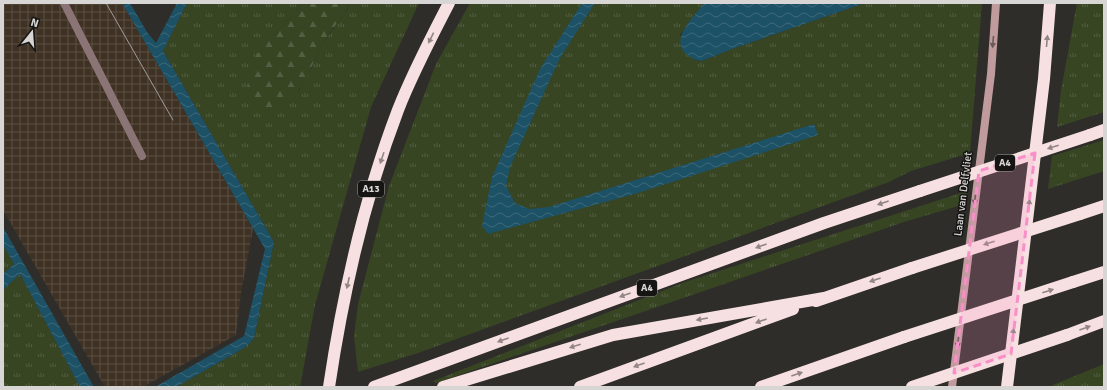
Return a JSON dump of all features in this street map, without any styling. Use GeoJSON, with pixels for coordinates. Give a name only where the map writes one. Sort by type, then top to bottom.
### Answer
{"type":"FeatureCollection","features":[{"type":"Feature","properties":{"kind":"highway","name":"A13"},"geometry":{"type":"LineString","coordinates":[[330,387],[342,314],[366,206],[398,110],[423,54],[449,3]]}},
{"type":"Feature","properties":{"kind":"highway"},"geometry":{"type":"LineString","coordinates":[[1007,387],[1044,79],[1050,3]]}},
{"type":"Feature","properties":{"kind":"highway","name":"A4"},"geometry":{"type":"LineString","coordinates":[[374,387],[824,223],[1104,130]]}},
{"type":"Feature","properties":{"kind":"highway"},"geometry":{"type":"LineString","coordinates":[[580,387],[824,298],[1104,206]]}},
{"type":"Feature","properties":{"kind":"highway"},"geometry":{"type":"LineString","coordinates":[[760,387],[1104,272]]}},
{"type":"Feature","properties":{"kind":"highway"},"geometry":{"type":"LineString","coordinates":[[443,387],[613,335],[824,298]]}},
{"type":"Feature","properties":{"kind":"highway"},"geometry":{"type":"LineString","coordinates":[[912,387],[1067,335],[1104,321]]}},
{"type":"Feature","properties":{"kind":"main road","name":"Laan van Delfvliet"},"geometry":{"type":"LineString","coordinates":[[952,387],[990,74],[996,3]]}},
{"type":"Feature","properties":{"kind":"lane"},"geometry":{"type":"LineString","coordinates":[[64,3],[142,156]]}},
{"type":"Feature","properties":{"kind":"highlighted area"},"geometry":{"type":"Polygon","coordinates":[[[1035,153],[1011,354],[954,373],[960,319],[979,171],[1035,153]]]}},
{"type":"Feature","properties":{"kind":"shaded area"},"geometry":{"type":"Polygon","coordinates":[[[3,3],[122,3],[253,229],[241,293],[236,335],[143,387],[105,387],[3,210],[3,3]]]}},
{"type":"Feature","properties":{"kind":"green space"},"geometry":{"type":"Polygon","coordinates":[[[187,3],[303,3],[278,31],[266,41],[299,91],[321,46],[347,10],[350,3],[419,3],[371,107],[315,305],[300,387],[176,387],[244,348],[254,338],[274,242],[163,51],[187,3]]]}},
{"type":"Feature","properties":{"kind":"green space"},"geometry":{"type":"Polygon","coordinates":[[[303,3],[350,3],[344,14],[324,41],[306,79],[296,94],[290,100],[276,108],[260,108],[253,104],[248,94],[250,71],[256,56],[266,41],[278,31],[303,3]]]}},
{"type":"Feature","properties":{"kind":"green space"},"geometry":{"type":"Polygon","coordinates":[[[470,3],[704,3],[680,35],[690,56],[697,61],[702,61],[732,49],[865,3],[982,3],[970,153],[911,171],[889,182],[418,353],[358,372],[354,336],[358,304],[389,186],[436,64],[470,3]]]}},
{"type":"Feature","properties":{"kind":"green space"},"geometry":{"type":"Polygon","coordinates":[[[1077,3],[1104,3],[1104,112],[1057,127],[1061,90],[1077,3]]]}},
{"type":"Feature","properties":{"kind":"green space"},"geometry":{"type":"Polygon","coordinates":[[[1104,140],[1104,171],[1048,189],[1052,156],[1104,140]]]}},
{"type":"Feature","properties":{"kind":"green space"},"geometry":{"type":"Polygon","coordinates":[[[967,191],[965,204],[904,222],[436,383],[433,381],[685,282],[967,191]]]}},
{"type":"Feature","properties":{"kind":"green space"},"geometry":{"type":"Polygon","coordinates":[[[3,245],[14,264],[3,274],[3,245]]]}},
{"type":"Feature","properties":{"kind":"green space"},"geometry":{"type":"Polygon","coordinates":[[[20,274],[80,387],[3,387],[3,290],[20,274]]]}},
{"type":"Feature","properties":{"kind":"green space"},"geometry":{"type":"Polygon","coordinates":[[[1104,364],[1104,387],[1048,387],[1104,364]]]}},
{"type":"Feature","properties":{"kind":"water"},"geometry":{"type":"Polygon","coordinates":[[[122,3],[130,3],[147,32],[156,43],[177,3],[187,3],[163,51],[274,242],[254,338],[244,348],[176,387],[155,387],[244,336],[265,249],[122,3]]]}},
{"type":"Feature","properties":{"kind":"water"},"geometry":{"type":"Polygon","coordinates":[[[582,3],[595,3],[560,58],[510,167],[506,186],[515,203],[529,209],[549,207],[814,124],[818,135],[638,193],[488,234],[482,226],[492,177],[540,69],[582,3]]]}},
{"type":"Feature","properties":{"kind":"water"},"geometry":{"type":"Polygon","coordinates":[[[704,3],[865,3],[699,61],[685,53],[681,47],[680,41],[686,27],[704,3]]]}},
{"type":"Feature","properties":{"kind":"water"},"geometry":{"type":"Polygon","coordinates":[[[3,227],[94,387],[80,387],[20,274],[3,290],[3,274],[14,264],[3,245],[3,227]]]}},
{"type":"Feature","properties":{"kind":"tram line"},"geometry":{"type":"LineString","coordinates":[[106,3],[173,120]]}}]}
